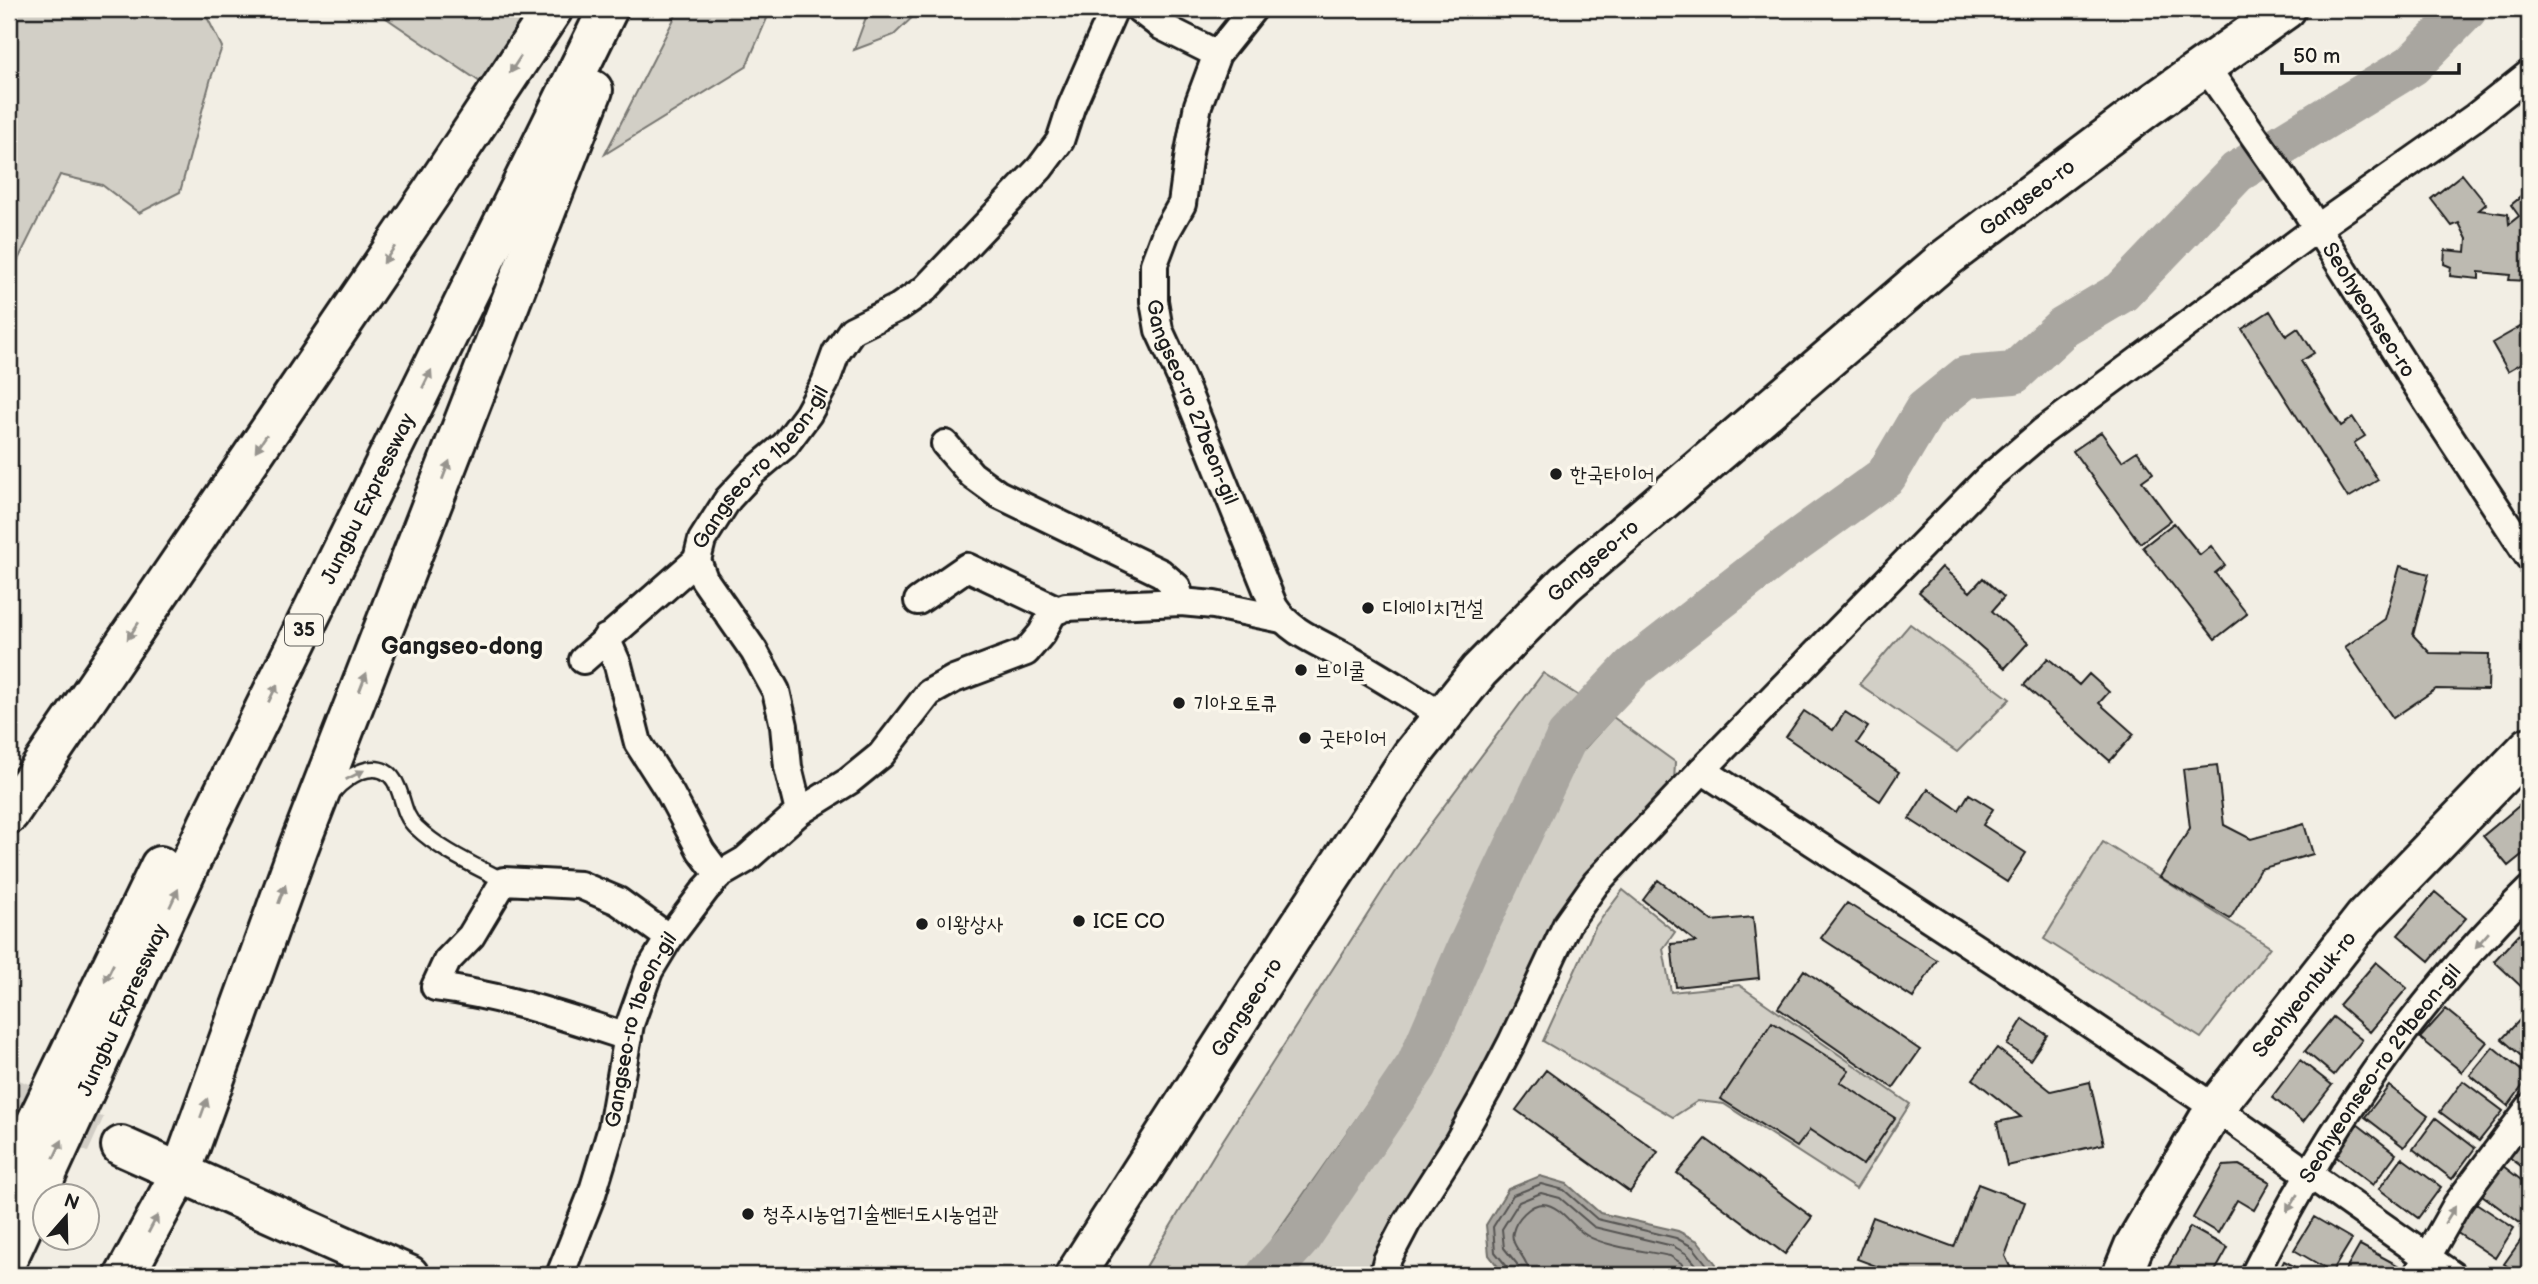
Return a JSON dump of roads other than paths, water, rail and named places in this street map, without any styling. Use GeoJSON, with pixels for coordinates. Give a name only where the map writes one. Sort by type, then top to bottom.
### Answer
{"type":"FeatureCollection","features":[{"type":"Feature","properties":{"kind":"main road"},"geometry":{"type":"LineString","coordinates":[[9,814],[553,9]]}},
{"type":"Feature","properties":{"kind":"main road","name":"Jungbu Expressway"},"geometry":{"type":"LineString","coordinates":[[9,1179],[579,9]]}},
{"type":"Feature","properties":{"kind":"main road","name":"Jungbu Expressway"},"geometry":{"type":"LineString","coordinates":[[9,1256],[209,822],[608,9]]}},
{"type":"Feature","properties":{"kind":"main road"},"geometry":{"type":"LineString","coordinates":[[125,1275],[181,1172],[299,846],[590,100],[620,9]]}},
{"type":"Feature","properties":{"kind":"main road","name":"Gangseo-ro"},"geometry":{"type":"LineString","coordinates":[[1075,1275],[1412,755],[1479,671],[1565,584],[1945,259],[2286,9]]}},
{"type":"Feature","properties":{"kind":"main road","name":"Seohyeonbuk-ro"},"geometry":{"type":"LineString","coordinates":[[2122,1275],[2134,1246],[2215,1108],[2364,918],[2529,747]]}},
{"type":"Feature","properties":{"kind":"main road"},"geometry":{"type":"LineString","coordinates":[[121,1146],[409,1275]]}},
{"type":"Feature","properties":{"kind":"street","name":"Gangseo-ro 1beon-gil"},"geometry":{"type":"LineString","coordinates":[[560,1275],[592,1194],[612,1128],[630,1024],[649,971],[669,938],[706,889],[719,876],[745,860],[799,812],[788,767],[784,726],[776,691],[754,651],[704,579],[697,560],[702,540],[728,499],[753,472],[785,445],[808,414],[825,383],[836,353],[852,330],[899,307],[925,289],[1040,167],[1060,141],[1090,60],[1114,9]]}},
{"type":"Feature","properties":{"kind":"street"},"geometry":{"type":"LineString","coordinates":[[1139,9],[1161,26],[1217,54]]}},
{"type":"Feature","properties":{"kind":"street","name":"Gangseo-ro 27beon-gil"},"geometry":{"type":"LineString","coordinates":[[1252,9],[1217,54],[1198,105],[1182,204],[1166,232],[1154,264],[1154,301],[1158,330],[1183,383],[1274,607],[1282,619],[1305,637],[1348,658],[1443,716]]}},
{"type":"Feature","properties":{"kind":"street","name":"Seohyeonseo-ro"},"geometry":{"type":"LineString","coordinates":[[2205,66],[2311,219],[2529,557]]}},
{"type":"Feature","properties":{"kind":"street"},"geometry":{"type":"LineString","coordinates":[[1382,1275],[1407,1222],[1486,1092],[1567,924],[1596,883],[1702,771],[1986,480],[2042,432],[2311,219],[2475,117],[2529,74]]}},
{"type":"Feature","properties":{"kind":"street"},"geometry":{"type":"LineString","coordinates":[[945,444],[972,475],[998,494],[1160,573],[1177,587],[1181,602]]}},
{"type":"Feature","properties":{"kind":"street"},"geometry":{"type":"LineString","coordinates":[[583,660],[697,560]]}},
{"type":"Feature","properties":{"kind":"street"},"geometry":{"type":"LineString","coordinates":[[918,601],[967,567],[1058,610]]}},
{"type":"Feature","properties":{"kind":"street"},"geometry":{"type":"LineString","coordinates":[[799,812],[849,781],[881,755],[929,693],[954,679],[1026,652],[1042,633],[1053,612],[1058,610],[1066,607],[1181,602],[1214,605],[1282,619]]}},
{"type":"Feature","properties":{"kind":"street"},"geometry":{"type":"LineString","coordinates":[[606,638],[618,665],[638,743],[670,793],[701,851],[719,876]]}},
{"type":"Feature","properties":{"kind":"street"},"geometry":{"type":"LineString","coordinates":[[1702,771],[2020,977],[2215,1108],[2309,1176],[2422,1267],[2452,1275]]}},
{"type":"Feature","properties":{"kind":"street"},"geometry":{"type":"LineString","coordinates":[[628,1037],[534,1008],[463,990],[435,987],[447,961],[471,936],[505,881],[580,885],[618,901],[669,938]]}},
{"type":"Feature","properties":{"kind":"street","name":"Seohyeonseo-ro 29beon-gil"},"geometry":{"type":"LineString","coordinates":[[2253,1275],[2282,1219],[2345,1117],[2414,1019],[2529,890]]}},
{"type":"Feature","properties":{"kind":"street"},"geometry":{"type":"LineString","coordinates":[[2422,1267],[2458,1204],[2529,1108]]}},
{"type":"Feature","properties":{"kind":"lane"},"geometry":{"type":"LineString","coordinates":[[299,846],[316,811],[341,782],[358,772],[370,768],[380,769],[391,776],[398,788],[407,817],[414,826],[437,845],[505,881]]}},
{"type":"Feature","properties":{"kind":"water"},"geometry":{"type":"Polygon","coordinates":[[[1540,1176],[1567,1184],[1600,1213],[1678,1231],[1698,1241],[1716,1264],[1715,1275],[1503,1273],[1489,1255],[1486,1225],[1508,1189],[1540,1176]]]}},
{"type":"Feature","properties":{"kind":"waterway"},"geometry":{"type":"LineString","coordinates":[[1267,1275],[1300,1238],[1417,1065],[1467,949],[1567,737],[1633,667],[1786,548],[1886,476],[1925,410],[1966,377],[2014,373],[2063,327],[2122,292],[2237,172],[2412,65],[2467,9]]}},
{"type":"Feature","properties":{"kind":"tunnel"},"geometry":{"type":"LineString","coordinates":[[9,1096],[121,1146]]}},
{"type":"Feature","properties":{"kind":"place","name":"한국타이어"},"geometry":{"type":"Point","coordinates":[1556,474]}},
{"type":"Feature","properties":{"kind":"place","name":"디에이치건설"},"geometry":{"type":"Point","coordinates":[1368,608]}},
{"type":"Feature","properties":{"kind":"place","name":"브이쿨"},"geometry":{"type":"Point","coordinates":[1301,670]}},
{"type":"Feature","properties":{"kind":"place","name":"기아오토큐"},"geometry":{"type":"Point","coordinates":[1179,703]}},
{"type":"Feature","properties":{"kind":"place","name":"굿타이어"},"geometry":{"type":"Point","coordinates":[1305,738]}},
{"type":"Feature","properties":{"kind":"place","name":"ICE CO"},"geometry":{"type":"Point","coordinates":[1079,921]}},
{"type":"Feature","properties":{"kind":"place","name":"이왕상사"},"geometry":{"type":"Point","coordinates":[922,924]}},
{"type":"Feature","properties":{"kind":"place","name":"청주시농업기술쎈터도시농업관"},"geometry":{"type":"Point","coordinates":[748,1214]}},
{"type":"Feature","properties":{"kind":"district","name":"Gangseo-dong"},"geometry":{"type":"Point","coordinates":[462,646]}}]}
